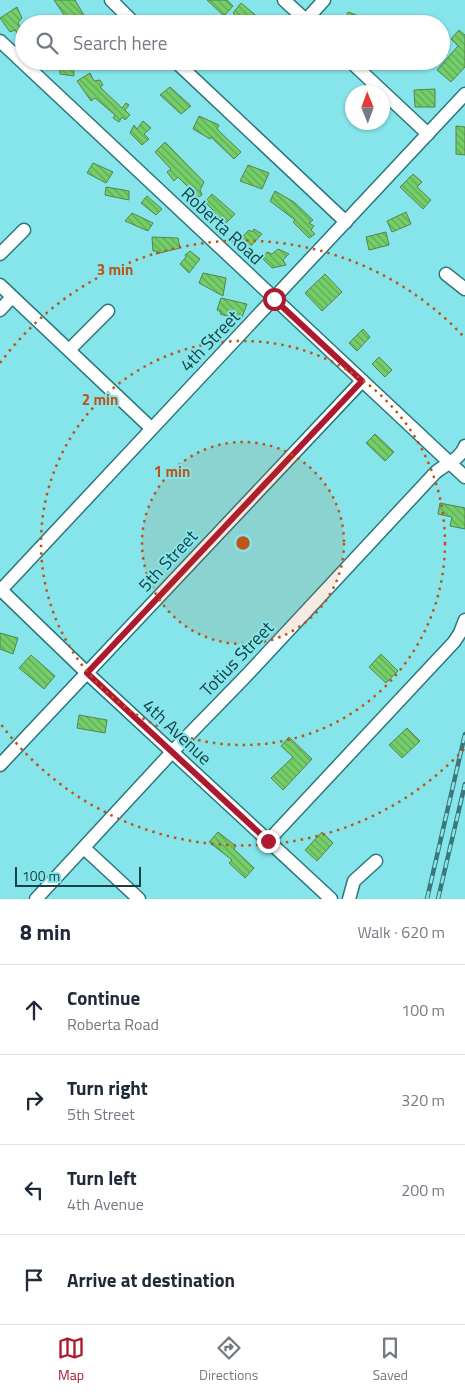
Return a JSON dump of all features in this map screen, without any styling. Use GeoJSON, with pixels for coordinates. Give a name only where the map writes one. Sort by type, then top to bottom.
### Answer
{"type":"FeatureCollection","features":[{"type":"Feature","properties":{"kind":"street"},"geometry":{"type":"LineString","coordinates":[[111,0],[126,15]]}},
{"type":"Feature","properties":{"kind":"street"},"geometry":{"type":"LineString","coordinates":[[284,0],[300,15]]}},
{"type":"Feature","properties":{"kind":"street"},"geometry":{"type":"LineString","coordinates":[[313,15],[324,0]]}},
{"type":"Feature","properties":{"kind":"street","name":"Roberta Road"},"geometry":{"type":"LineString","coordinates":[[0,41],[15,55]]}},
{"type":"Feature","properties":{"kind":"street","name":"Roberta Road"},"geometry":{"type":"LineString","coordinates":[[31,70],[465,477]]}},
{"type":"Feature","properties":{"kind":"street"},"geometry":{"type":"LineString","coordinates":[[185,70],[346,222]]}},
{"type":"Feature","properties":{"kind":"street"},"geometry":{"type":"LineString","coordinates":[[360,70],[428,134]]}},
{"type":"Feature","properties":{"kind":"street","name":"4th Street"},"geometry":{"type":"LineString","coordinates":[[0,590],[465,94]]}},
{"type":"Feature","properties":{"kind":"street"},"geometry":{"type":"LineString","coordinates":[[0,254],[24,230]]}},
{"type":"Feature","properties":{"kind":"street"},"geometry":{"type":"LineString","coordinates":[[446,274],[465,289]]}},
{"type":"Feature","properties":{"kind":"street"},"geometry":{"type":"LineString","coordinates":[[0,285],[151,428]]}},
{"type":"Feature","properties":{"kind":"street"},"geometry":{"type":"LineString","coordinates":[[0,310],[12,297]]}},
{"type":"Feature","properties":{"kind":"street"},"geometry":{"type":"LineString","coordinates":[[70,350],[108,311]]}},
{"type":"Feature","properties":{"kind":"street","name":"5th Street"},"geometry":{"type":"LineString","coordinates":[[0,765],[362,381]]}},
{"type":"Feature","properties":{"kind":"street","name":"Totius Street"},"geometry":{"type":"LineString","coordinates":[[36,899],[435,473],[461,454],[465,446]]}},
{"type":"Feature","properties":{"kind":"street","name":"4th Avenue"},"geometry":{"type":"LineString","coordinates":[[0,590],[331,899]]}},
{"type":"Feature","properties":{"kind":"street"},"geometry":{"type":"LineString","coordinates":[[268,841],[454,642],[465,620]]}},
{"type":"Feature","properties":{"kind":"street"},"geometry":{"type":"LineString","coordinates":[[84,848],[139,899]]}},
{"type":"Feature","properties":{"kind":"street"},"geometry":{"type":"LineString","coordinates":[[349,899],[354,881],[376,861]]}},
{"type":"Feature","properties":{"kind":"building"},"geometry":{"type":"Polygon","coordinates":[[[54,0],[75,0],[84,15],[64,15],[54,0]]]}},
{"type":"Feature","properties":{"kind":"building"},"geometry":{"type":"Polygon","coordinates":[[[207,0],[227,0],[233,6],[223,15],[207,0]]]}},
{"type":"Feature","properties":{"kind":"building"},"geometry":{"type":"Polygon","coordinates":[[[241,3],[255,15],[235,15],[233,13],[241,3]]]}},
{"type":"Feature","properties":{"kind":"building"},"geometry":{"type":"Polygon","coordinates":[[[17,7],[21,15],[15,15],[15,30],[10,32],[0,18],[17,7]]]}},
{"type":"Feature","properties":{"kind":"building"},"geometry":{"type":"Polygon","coordinates":[[[459,30],[465,35],[465,67],[451,82],[437,70],[450,70],[450,55],[458,46],[451,39],[459,30]]]}},
{"type":"Feature","properties":{"kind":"building"},"geometry":{"type":"Polygon","coordinates":[[[60,70],[74,70],[74,76],[60,74],[60,70]]]}},
{"type":"Feature","properties":{"kind":"building"},"geometry":{"type":"Polygon","coordinates":[[[90,73],[94,81],[100,80],[103,85],[100,87],[122,108],[126,103],[129,105],[125,110],[130,115],[125,120],[122,117],[119,122],[113,118],[115,115],[95,98],[91,101],[77,81],[90,73]]]}},
{"type":"Feature","properties":{"kind":"building"},"geometry":{"type":"Polygon","coordinates":[[[170,87],[191,106],[181,114],[160,95],[170,87]]]}},
{"type":"Feature","properties":{"kind":"building"},"geometry":{"type":"Polygon","coordinates":[[[435,89],[435,107],[415,107],[414,90],[435,89]]]}},
{"type":"Feature","properties":{"kind":"building"},"geometry":{"type":"Polygon","coordinates":[[[199,116],[219,125],[217,129],[241,152],[234,159],[211,137],[210,139],[193,129],[199,116]]]}},
{"type":"Feature","properties":{"kind":"building"},"geometry":{"type":"Polygon","coordinates":[[[143,121],[151,128],[144,134],[149,139],[142,145],[130,133],[134,125],[137,129],[143,121]]]}},
{"type":"Feature","properties":{"kind":"building"},"geometry":{"type":"Polygon","coordinates":[[[456,126],[465,127],[465,155],[456,154],[456,126]]]}},
{"type":"Feature","properties":{"kind":"building"},"geometry":{"type":"Polygon","coordinates":[[[165,142],[204,182],[200,190],[202,195],[194,200],[186,192],[190,189],[178,177],[174,181],[167,172],[171,169],[155,152],[165,142]]]}},
{"type":"Feature","properties":{"kind":"building"},"geometry":{"type":"Polygon","coordinates":[[[93,163],[113,172],[106,183],[87,173],[93,163]]]}},
{"type":"Feature","properties":{"kind":"building"},"geometry":{"type":"Polygon","coordinates":[[[248,165],[269,173],[262,189],[240,181],[248,165]]]}},
{"type":"Feature","properties":{"kind":"building"},"geometry":{"type":"Polygon","coordinates":[[[413,174],[422,182],[417,187],[431,200],[423,209],[400,187],[413,174]]]}},
{"type":"Feature","properties":{"kind":"building"},"geometry":{"type":"Polygon","coordinates":[[[106,187],[129,191],[129,200],[105,195],[106,187]]]}},
{"type":"Feature","properties":{"kind":"building"},"geometry":{"type":"Polygon","coordinates":[[[275,191],[294,202],[313,220],[309,223],[314,226],[311,230],[315,234],[309,238],[293,222],[295,220],[270,201],[275,191]]]}},
{"type":"Feature","properties":{"kind":"building"},"geometry":{"type":"Polygon","coordinates":[[[212,194],[235,214],[225,224],[220,217],[218,219],[212,215],[214,211],[205,202],[212,194]]]}},
{"type":"Feature","properties":{"kind":"building"},"geometry":{"type":"Polygon","coordinates":[[[147,196],[162,209],[156,215],[141,203],[147,196]]]}},
{"type":"Feature","properties":{"kind":"building"},"geometry":{"type":"Polygon","coordinates":[[[406,212],[411,224],[392,232],[387,221],[406,212]]]}},
{"type":"Feature","properties":{"kind":"building"},"geometry":{"type":"Polygon","coordinates":[[[132,213],[153,223],[148,231],[125,221],[132,213]]]}},
{"type":"Feature","properties":{"kind":"building"},"geometry":{"type":"Polygon","coordinates":[[[254,229],[262,234],[248,249],[239,243],[249,230],[252,232],[254,229]]]}},
{"type":"Feature","properties":{"kind":"building"},"geometry":{"type":"Polygon","coordinates":[[[386,232],[389,245],[369,250],[366,237],[386,232]]]}},
{"type":"Feature","properties":{"kind":"building"},"geometry":{"type":"Polygon","coordinates":[[[152,237],[178,238],[180,248],[156,254],[157,251],[153,251],[152,237]]]}},
{"type":"Feature","properties":{"kind":"building"},"geometry":{"type":"Polygon","coordinates":[[[278,249],[289,254],[283,260],[286,265],[272,268],[263,259],[267,252],[272,254],[278,249]]]}},
{"type":"Feature","properties":{"kind":"building"},"geometry":{"type":"Polygon","coordinates":[[[190,251],[200,259],[189,273],[180,264],[186,257],[185,255],[190,251]]]}},
{"type":"Feature","properties":{"kind":"building"},"geometry":{"type":"Polygon","coordinates":[[[203,273],[226,278],[223,296],[199,283],[203,273]]]}},
{"type":"Feature","properties":{"kind":"building"},"geometry":{"type":"Polygon","coordinates":[[[325,274],[342,292],[322,311],[305,293],[325,274]]]}},
{"type":"Feature","properties":{"kind":"building"},"geometry":{"type":"Polygon","coordinates":[[[221,298],[247,304],[241,320],[220,314],[221,312],[217,310],[221,298]]]}},
{"type":"Feature","properties":{"kind":"building"},"geometry":{"type":"Polygon","coordinates":[[[363,329],[370,337],[357,351],[349,343],[363,329]]]}},
{"type":"Feature","properties":{"kind":"building"},"geometry":{"type":"Polygon","coordinates":[[[379,357],[392,370],[385,377],[372,364],[379,357]]]}},
{"type":"Feature","properties":{"kind":"building"},"geometry":{"type":"Polygon","coordinates":[[[375,434],[394,452],[385,461],[366,443],[375,434]]]}},
{"type":"Feature","properties":{"kind":"building"},"geometry":{"type":"Polygon","coordinates":[[[440,503],[465,508],[465,529],[450,526],[452,517],[438,514],[440,503]]]}},
{"type":"Feature","properties":{"kind":"building"},"geometry":{"type":"Polygon","coordinates":[[[0,633],[18,638],[13,654],[0,649],[0,633]]]}},
{"type":"Feature","properties":{"kind":"building"},"geometry":{"type":"Polygon","coordinates":[[[381,654],[398,671],[386,683],[369,667],[381,654]]]}},
{"type":"Feature","properties":{"kind":"building"},"geometry":{"type":"Polygon","coordinates":[[[31,655],[55,676],[44,689],[19,668],[31,655]]]}},
{"type":"Feature","properties":{"kind":"building"},"geometry":{"type":"Polygon","coordinates":[[[79,715],[107,720],[105,733],[77,728],[79,715]]]}},
{"type":"Feature","properties":{"kind":"building"},"geometry":{"type":"Polygon","coordinates":[[[407,728],[420,741],[402,758],[389,745],[407,728]]]}},
{"type":"Feature","properties":{"kind":"building"},"geometry":{"type":"Polygon","coordinates":[[[289,737],[312,759],[283,790],[271,778],[293,757],[281,746],[289,737]]]}},
{"type":"Feature","properties":{"kind":"building"},"geometry":{"type":"Polygon","coordinates":[[[218,832],[236,846],[234,849],[254,868],[245,878],[229,863],[232,860],[209,842],[218,832]]]}},
{"type":"Feature","properties":{"kind":"building"},"geometry":{"type":"Polygon","coordinates":[[[322,832],[333,843],[317,861],[305,850],[322,832]]]}},
{"type":"Feature","properties":{"kind":"railway"},"geometry":{"type":"LineString","coordinates":[[427,899],[465,734]]}},
{"type":"Feature","properties":{"kind":"railway"},"geometry":{"type":"LineString","coordinates":[[438,899],[465,784]]}},
{"type":"Feature","properties":{"kind":"route"},"geometry":{"type":"LineString","coordinates":[[268,841],[87,673],[362,381],[274,299]]}}]}
